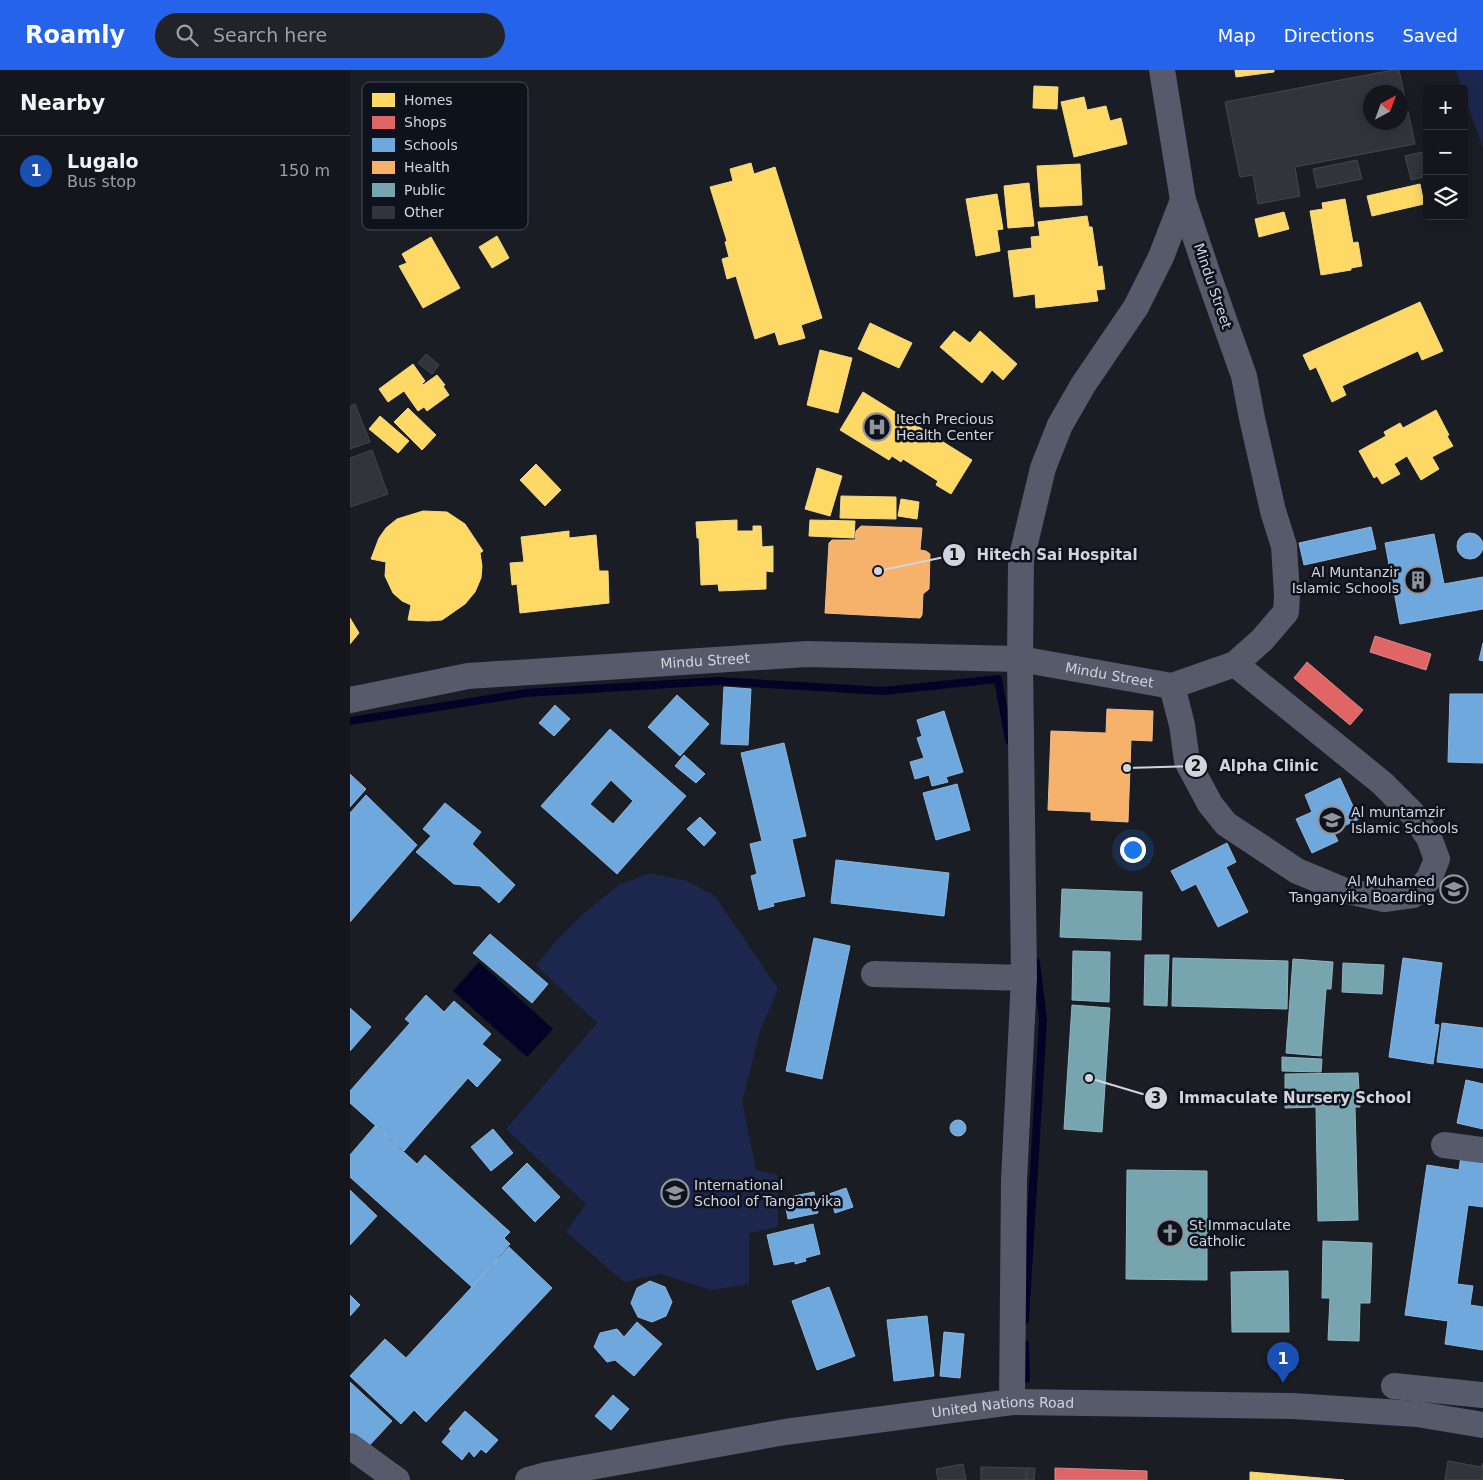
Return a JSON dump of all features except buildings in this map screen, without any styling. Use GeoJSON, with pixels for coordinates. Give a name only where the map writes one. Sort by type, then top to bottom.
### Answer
{"type":"FeatureCollection","features":[{"type":"Feature","properties":{"kind":"street","name":"Mindu Street"},"geometry":{"type":"LineString","coordinates":[[350,700],[468,676],[807,654],[1020,659],[1172,686],[1235,664],[1262,640],[1286,612],[1287,595],[1284,546],[1273,511],[1244,376],[1184,200],[1162,70]]}},
{"type":"Feature","properties":{"kind":"street"},"geometry":{"type":"LineString","coordinates":[[1012,1402],[1014,1180],[1024,978],[1020,659],[1021,560],[1043,468],[1060,425],[1083,385],[1136,306],[1161,257],[1184,200]]}},
{"type":"Feature","properties":{"kind":"street"},"geometry":{"type":"LineString","coordinates":[[1172,686],[1182,725],[1187,761],[1210,804],[1226,824],[1297,870],[1343,890],[1384,899],[1413,895],[1429,879],[1437,859],[1429,838],[1412,813],[1382,783],[1235,664]]}},
{"type":"Feature","properties":{"kind":"street"},"geometry":{"type":"LineString","coordinates":[[874,974],[1024,978]]}},
{"type":"Feature","properties":{"kind":"street"},"geometry":{"type":"LineString","coordinates":[[1444,1145],[1483,1150]]}},
{"type":"Feature","properties":{"kind":"street"},"geometry":{"type":"LineString","coordinates":[[1394,1386],[1483,1395]]}},
{"type":"Feature","properties":{"kind":"street","name":"United Nations Road"},"geometry":{"type":"LineString","coordinates":[[528,1480],[546,1475],[785,1432],[1012,1402],[1292,1406],[1417,1414],[1483,1425]]}},
{"type":"Feature","properties":{"kind":"street"},"geometry":{"type":"LineString","coordinates":[[350,1446],[397,1480]]}},
{"type":"Feature","properties":{"kind":"shaded area"},"geometry":{"type":"Polygon","coordinates":[[[1456,70],[1483,70],[1483,148],[1468,106],[1468,85],[1461,85],[1456,70]]]}},
{"type":"Feature","properties":{"kind":"shaded area"},"geometry":{"type":"Polygon","coordinates":[[[649,873],[687,881],[715,896],[778,989],[760,1031],[742,1102],[756,1170],[778,1175],[778,1227],[749,1233],[749,1284],[712,1290],[660,1274],[624,1282],[566,1232],[586,1204],[506,1129],[597,1023],[536,965],[556,941],[583,914],[619,885],[649,873]]]}},
{"type":"Feature","properties":{"kind":"shaded area"},"geometry":{"type":"Polygon","coordinates":[[[479,962],[553,1029],[527,1057],[453,991],[479,962]]]}},
{"type":"Feature","properties":{"kind":"waterway"},"geometry":{"type":"LineString","coordinates":[[350,721],[526,693],[718,681],[884,691],[998,679],[1009,740]]}},
{"type":"Feature","properties":{"kind":"waterway"},"geometry":{"type":"LineString","coordinates":[[1025,1320],[1043,1020],[1036,962]]}},
{"type":"Feature","properties":{"kind":"waterway"},"geometry":{"type":"LineString","coordinates":[[1025,1344],[1026,1379]]}},
{"type":"Feature","properties":{"kind":"place","name":"Itech Precious Health Center"},"geometry":{"type":"Point","coordinates":[877,427]}},
{"type":"Feature","properties":{"kind":"place","name":"Hitech Sai Hospital"},"geometry":{"type":"Point","coordinates":[878,571]}},
{"type":"Feature","properties":{"kind":"place","name":"Al Muntanzir Islamic Schools"},"geometry":{"type":"Point","coordinates":[1418,580]}},
{"type":"Feature","properties":{"kind":"place","name":"Alpha Clinic"},"geometry":{"type":"Point","coordinates":[1127,768]}},
{"type":"Feature","properties":{"kind":"place","name":"Al muntamzir Islamic Schools"},"geometry":{"type":"Point","coordinates":[1332,820]}},
{"type":"Feature","properties":{"kind":"place","name":"Al Muhamed Tanganyika Boarding"},"geometry":{"type":"Point","coordinates":[1454,889]}},
{"type":"Feature","properties":{"kind":"place","name":"Immaculate Nursery School"},"geometry":{"type":"Point","coordinates":[1089,1078]}},
{"type":"Feature","properties":{"kind":"place","name":"International School of Tanganyika"},"geometry":{"type":"Point","coordinates":[675,1193]}},
{"type":"Feature","properties":{"kind":"place","name":"St Immaculate Catholic"},"geometry":{"type":"Point","coordinates":[1170,1233]}},
{"type":"Feature","properties":{"kind":"place","name":"Lugalo"},"geometry":{"type":"Point","coordinates":[1283,1383]}}]}
